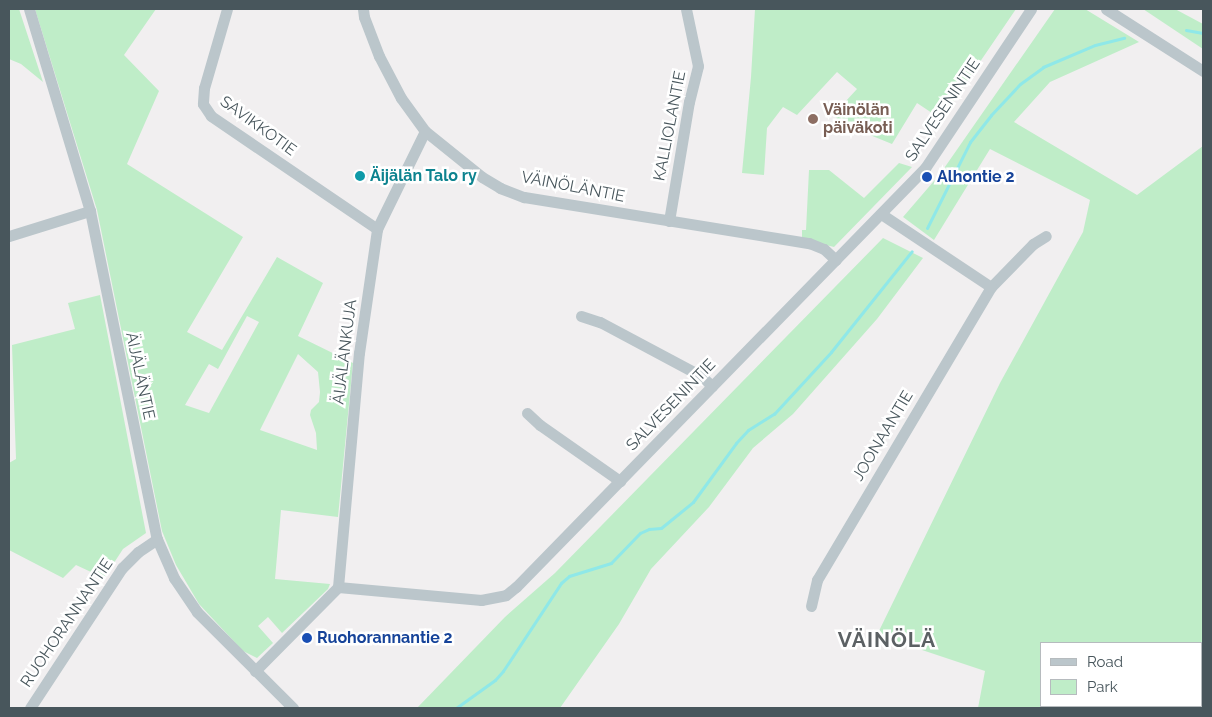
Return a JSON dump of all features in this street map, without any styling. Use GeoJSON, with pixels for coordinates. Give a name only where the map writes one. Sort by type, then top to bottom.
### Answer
{"type":"FeatureCollection","features":[{"type":"Feature","properties":{"kind":"street","name":"ÄIJÄLÄNTIE"},"geometry":{"type":"LineString","coordinates":[[29,9],[90,211],[157,539],[174,578],[197,612],[293,708]]}},
{"type":"Feature","properties":{"kind":"street","name":"SAVIKKOTIE"},"geometry":{"type":"LineString","coordinates":[[226,9],[204,88],[203,104],[210,116],[377,229]]}},
{"type":"Feature","properties":{"kind":"street","name":"VÄINÖLÄNTIE"},"geometry":{"type":"LineString","coordinates":[[363,9],[364,17],[384,64],[401,98],[425,131],[482,177],[500,188],[524,196],[809,244],[824,250],[836,260]]}},
{"type":"Feature","properties":{"kind":"street","name":"KALLIOLANTIE"},"geometry":{"type":"LineString","coordinates":[[668,221],[689,102],[698,66],[686,9]]}},
{"type":"Feature","properties":{"kind":"street","name":"SALVESENINTIE"},"geometry":{"type":"LineString","coordinates":[[338,587],[481,600],[506,595],[882,214],[925,168],[1031,9]]}},
{"type":"Feature","properties":{"kind":"street"},"geometry":{"type":"LineString","coordinates":[[1106,9],[1203,71]]}},
{"type":"Feature","properties":{"kind":"street","name":"ÄIJÄLÄNKUJA"},"geometry":{"type":"LineString","coordinates":[[338,587],[359,353],[377,229],[425,131]]}},
{"type":"Feature","properties":{"kind":"street"},"geometry":{"type":"LineString","coordinates":[[9,236],[90,211]]}},
{"type":"Feature","properties":{"kind":"street"},"geometry":{"type":"LineString","coordinates":[[882,214],[991,287]]}},
{"type":"Feature","properties":{"kind":"street","name":"JOONAANTIE"},"geometry":{"type":"LineString","coordinates":[[811,606],[818,580],[991,287],[1033,244],[1046,236]]}},
{"type":"Feature","properties":{"kind":"street"},"geometry":{"type":"LineString","coordinates":[[581,316],[600,322],[701,376],[712,386]]}},
{"type":"Feature","properties":{"kind":"street"},"geometry":{"type":"LineString","coordinates":[[527,412],[540,425],[620,481]]}},
{"type":"Feature","properties":{"kind":"street","name":"RUOHORANNANTIE"},"geometry":{"type":"LineString","coordinates":[[30,708],[122,568],[138,552],[157,539]]}},
{"type":"Feature","properties":{"kind":"street"},"geometry":{"type":"LineString","coordinates":[[255,671],[338,587]]}},
{"type":"Feature","properties":{"kind":"green space"},"geometry":{"type":"Polygon","coordinates":[[[9,9],[19,9],[43,82],[21,64],[9,59],[9,9]]]}},
{"type":"Feature","properties":{"kind":"green space"},"geometry":{"type":"Polygon","coordinates":[[[35,9],[156,9],[124,55],[159,91],[127,164],[243,237],[187,332],[222,350],[277,257],[323,283],[298,336],[353,363],[338,517],[281,510],[275,579],[330,584],[328,589],[282,633],[268,617],[258,626],[273,643],[257,658],[243,651],[199,604],[176,565],[162,531],[97,210],[35,9]],[[247,316],[218,369],[209,364],[185,405],[209,413],[259,322],[247,316]],[[298,354],[260,430],[317,450],[316,433],[310,415],[311,410],[319,402],[318,372],[298,354]]]}},
{"type":"Feature","properties":{"kind":"green space"},"geometry":{"type":"Polygon","coordinates":[[[755,9],[1016,9],[941,119],[917,103],[892,144],[843,124],[833,115],[857,89],[837,72],[797,115],[783,107],[767,128],[764,175],[742,173],[755,9]]]}},
{"type":"Feature","properties":{"kind":"green space"},"geometry":{"type":"Polygon","coordinates":[[[1055,9],[1085,9],[1139,42],[1050,82],[1014,122],[1137,195],[1203,146],[1203,708],[978,708],[985,671],[877,635],[1000,383],[1083,232],[1090,200],[990,149],[934,240],[903,217],[940,174],[1055,9]]]}},
{"type":"Feature","properties":{"kind":"green space"},"geometry":{"type":"Polygon","coordinates":[[[1143,9],[1175,9],[1203,24],[1203,49],[1143,9]]]}},
{"type":"Feature","properties":{"kind":"green space"},"geometry":{"type":"Polygon","coordinates":[[[899,163],[912,167],[834,247],[802,239],[802,230],[806,230],[809,170],[829,170],[864,198],[899,163]]]}},
{"type":"Feature","properties":{"kind":"green space"},"geometry":{"type":"Polygon","coordinates":[[[883,238],[923,258],[877,319],[793,414],[753,448],[709,507],[651,569],[619,624],[560,708],[417,708],[505,617],[555,573],[883,238]]]}},
{"type":"Feature","properties":{"kind":"green space"},"geometry":{"type":"Polygon","coordinates":[[[100,295],[146,533],[123,549],[104,578],[76,565],[63,578],[9,550],[9,463],[16,459],[12,345],[75,329],[68,303],[100,295]]]}},
{"type":"Feature","properties":{"kind":"waterway"},"geometry":{"type":"LineString","coordinates":[[1186,30],[1203,33]]}},
{"type":"Feature","properties":{"kind":"waterway"},"geometry":{"type":"LineString","coordinates":[[927,228],[970,142],[991,115],[1020,84],[1043,67],[1095,45],[1124,38]]}},
{"type":"Feature","properties":{"kind":"waterway"},"geometry":{"type":"LineString","coordinates":[[456,708],[495,680],[503,671],[561,583],[569,576],[611,563],[640,533],[649,529],[661,528],[693,502],[736,443],[748,430],[774,414],[831,352],[912,251]]}},
{"type":"Feature","properties":{"kind":"place","name":"Väinölän päiväkoti"},"geometry":{"type":"Point","coordinates":[813,119]}},
{"type":"Feature","properties":{"kind":"place","name":"Äijälän Talo ry"},"geometry":{"type":"Point","coordinates":[360,176]}},
{"type":"Feature","properties":{"kind":"place","name":"Alhontie 2"},"geometry":{"type":"Point","coordinates":[927,177]}},
{"type":"Feature","properties":{"kind":"place","name":"Ruohorannantie 2"},"geometry":{"type":"Point","coordinates":[307,638]}},
{"type":"Feature","properties":{"kind":"district","name":"VÄINÖLÄ"},"geometry":{"type":"Point","coordinates":[887,640]}}]}
